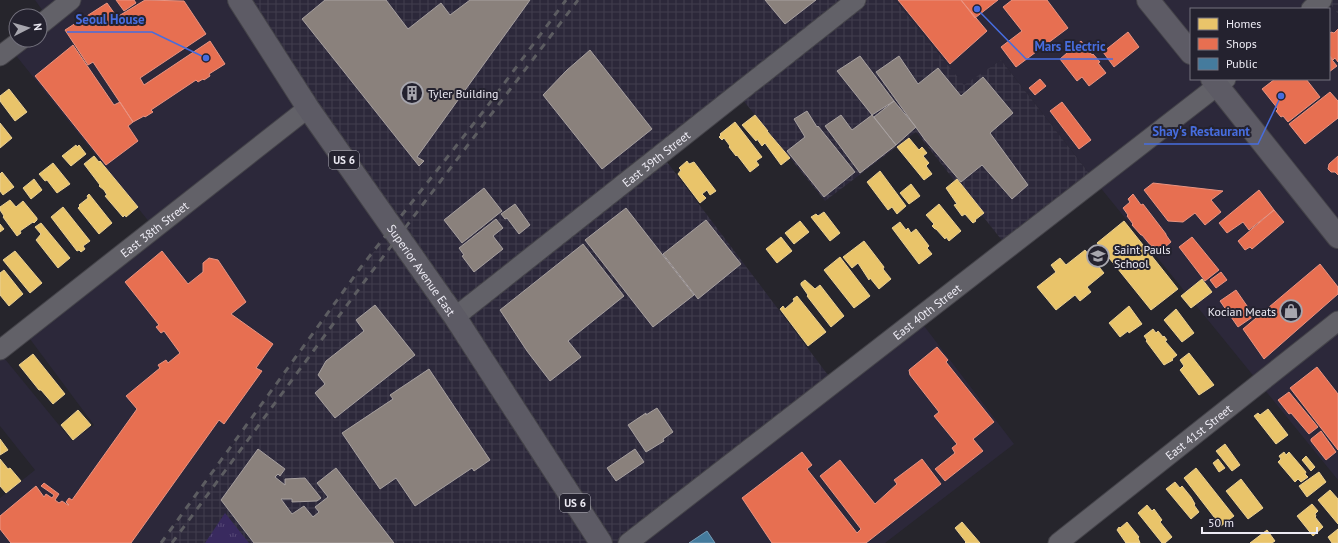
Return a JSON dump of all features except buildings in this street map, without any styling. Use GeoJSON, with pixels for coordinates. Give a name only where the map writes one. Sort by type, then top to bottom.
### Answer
{"type":"FeatureCollection","features":[{"type":"Feature","properties":{"kind":"main road","name":"Superior Avenue East"},"geometry":{"type":"LineString","coordinates":[[239,0],[308,108],[455,317],[601,543]]}},
{"type":"Feature","properties":{"kind":"main road"},"geometry":{"type":"LineString","coordinates":[[1148,0],[1190,52]]}},
{"type":"Feature","properties":{"kind":"main road"},"geometry":{"type":"LineString","coordinates":[[1218,81],[1338,237]]}},
{"type":"Feature","properties":{"kind":"street"},"geometry":{"type":"LineString","coordinates":[[48,19],[71,0]]}},
{"type":"Feature","properties":{"kind":"street","name":"East 39th Street"},"geometry":{"type":"LineString","coordinates":[[455,317],[856,0]]}},
{"type":"Feature","properties":{"kind":"street"},"geometry":{"type":"LineString","coordinates":[[1312,8],[1322,0]]}},
{"type":"Feature","properties":{"kind":"street"},"geometry":{"type":"LineString","coordinates":[[0,56],[10,48]]}},
{"type":"Feature","properties":{"kind":"street","name":"East 40th Street"},"geometry":{"type":"LineString","coordinates":[[628,543],[1218,81]]}},
{"type":"Feature","properties":{"kind":"street","name":"East 38th Street"},"geometry":{"type":"LineString","coordinates":[[0,350],[308,108]]}},
{"type":"Feature","properties":{"kind":"street","name":"East 41st Street"},"geometry":{"type":"LineString","coordinates":[[1058,543],[1338,321]]}},
{"type":"Feature","properties":{"kind":"shaded area"},"geometry":{"type":"Polygon","coordinates":[[[35,0],[239,0],[391,228],[161,543],[0,543],[0,498],[35,470],[0,426],[0,353],[72,441],[94,425],[24,331],[154,228],[10,48],[48,48],[48,8],[41,8],[35,0]]]}},
{"type":"Feature","properties":{"kind":"shaded area"},"geometry":{"type":"Polygon","coordinates":[[[239,0],[895,0],[964,85],[1001,60],[1095,181],[1008,248],[916,132],[825,201],[738,94],[661,154],[834,383],[628,543],[161,543],[391,228],[239,0]]]}},
{"type":"Feature","properties":{"kind":"shaded area"},"geometry":{"type":"Polygon","coordinates":[[[895,0],[1327,0],[1338,14],[1338,480],[1095,181],[1001,60],[964,86],[895,0]]]}},
{"type":"Feature","properties":{"kind":"shaded area"},"geometry":{"type":"Polygon","coordinates":[[[1327,0],[1338,0],[1338,14],[1327,0]]]}},
{"type":"Feature","properties":{"kind":"shaded area"},"geometry":{"type":"Polygon","coordinates":[[[918,318],[1014,444],[885,543],[628,543],[918,318]]]}},
{"type":"Feature","properties":{"kind":"green space"},"geometry":{"type":"Polygon","coordinates":[[[225,513],[249,543],[205,543],[225,513]]]}},
{"type":"Feature","properties":{"kind":"railway"},"geometry":{"type":"LineString","coordinates":[[161,543],[361,267],[486,108],[566,0]]}},
{"type":"Feature","properties":{"kind":"railway"},"geometry":{"type":"LineString","coordinates":[[172,543],[367,278],[578,0]]}},
{"type":"Feature","properties":{"kind":"place","name":"Mars Electric"},"geometry":{"type":"Point","coordinates":[977,9]}},
{"type":"Feature","properties":{"kind":"place","name":"Seoul House"},"geometry":{"type":"Point","coordinates":[206,58]}},
{"type":"Feature","properties":{"kind":"place","name":"Tyler Building"},"geometry":{"type":"Point","coordinates":[412,93]}},
{"type":"Feature","properties":{"kind":"place","name":"Shay's Restaurant"},"geometry":{"type":"Point","coordinates":[1281,96]}},
{"type":"Feature","properties":{"kind":"place","name":"Saint Pauls School"},"geometry":{"type":"Point","coordinates":[1098,256]}},
{"type":"Feature","properties":{"kind":"place","name":"Kocian Meats"},"geometry":{"type":"Point","coordinates":[1291,311]}}]}
